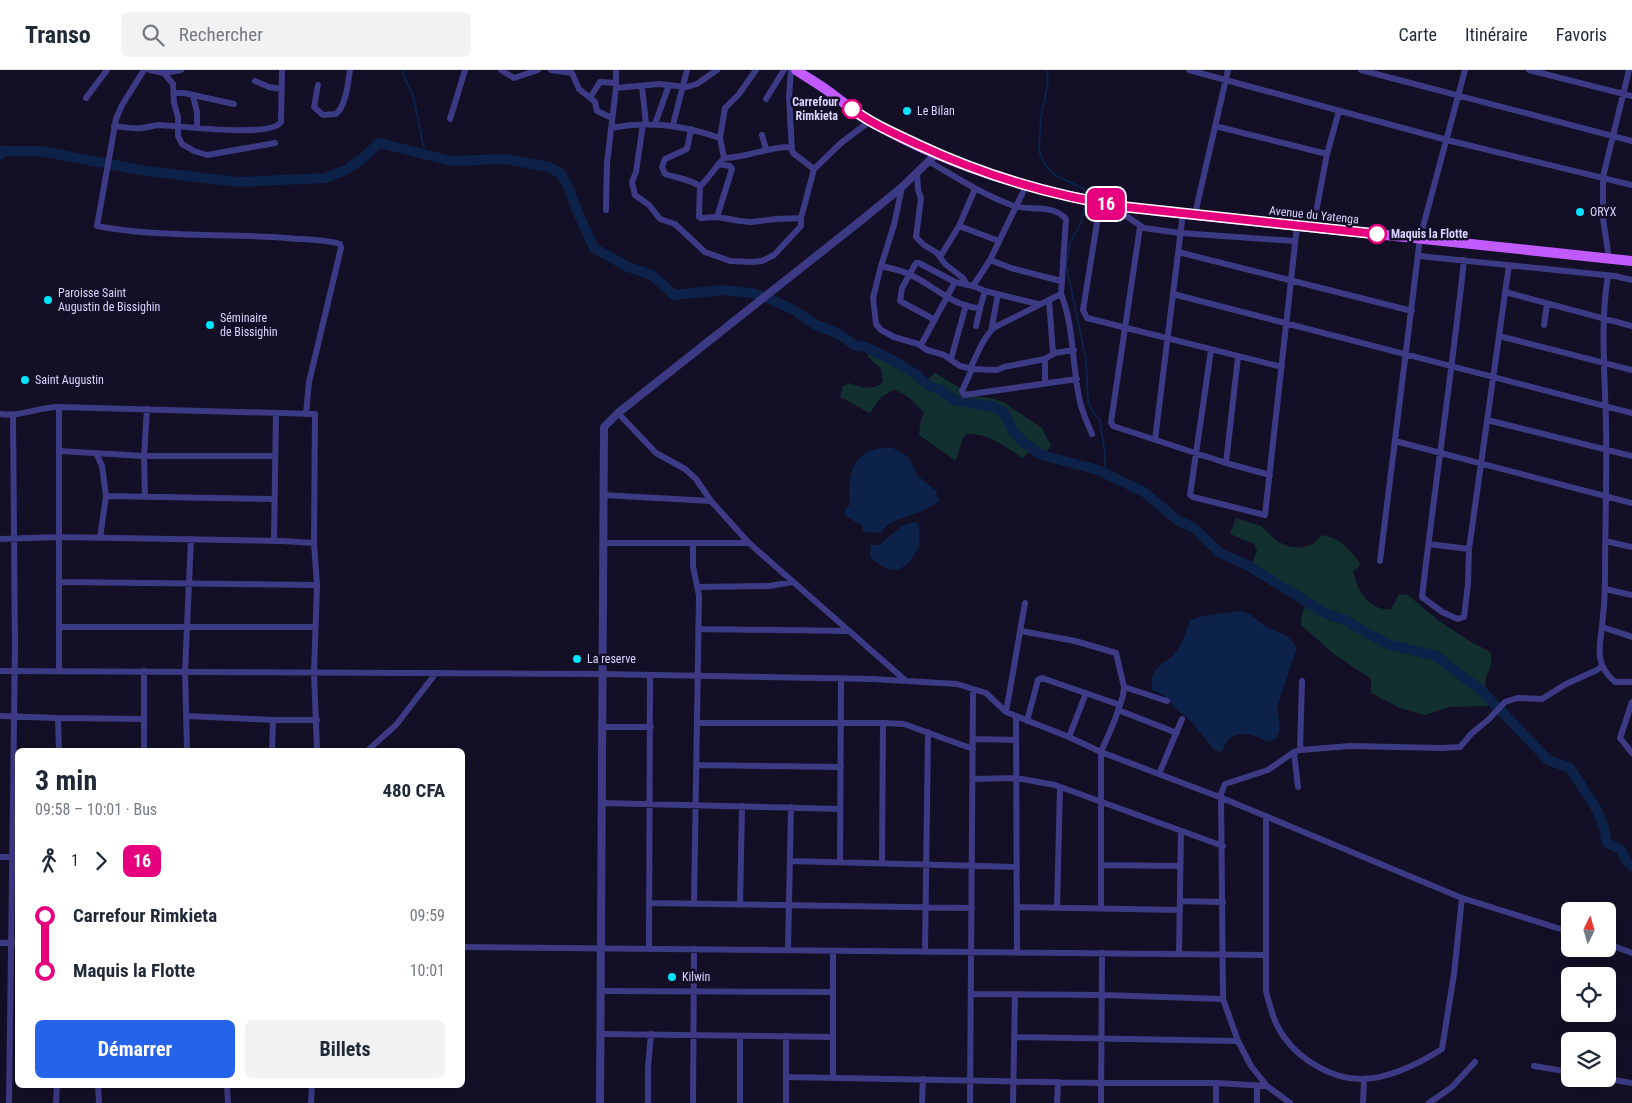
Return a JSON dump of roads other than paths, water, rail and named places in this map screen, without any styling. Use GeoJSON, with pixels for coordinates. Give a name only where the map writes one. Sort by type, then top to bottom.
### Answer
{"type":"FeatureCollection","features":[{"type":"Feature","properties":{"kind":"main road","name":"Avenue du Yatenga"},"geometry":{"type":"LineString","coordinates":[[796,70],[870,121],[936,153],[979,171],[1026,186],[1096,202],[1183,214],[1632,261]]}},
{"type":"Feature","properties":{"kind":"street"},"geometry":{"type":"LineString","coordinates":[[86,98],[107,70]]}},
{"type":"Feature","properties":{"kind":"street"},"geometry":{"type":"LineString","coordinates":[[144,70],[122,105],[114,126],[97,226],[158,233],[243,235],[340,244],[342,248],[309,382],[306,414]]}},
{"type":"Feature","properties":{"kind":"street"},"geometry":{"type":"LineString","coordinates":[[150,70],[164,73],[181,70]]}},
{"type":"Feature","properties":{"kind":"street"},"geometry":{"type":"LineString","coordinates":[[114,126],[138,128],[157,125],[243,130],[278,126],[281,122],[282,70]]}},
{"type":"Feature","properties":{"kind":"street"},"geometry":{"type":"LineString","coordinates":[[318,84],[314,107],[323,115],[336,114],[342,106],[348,86],[350,70]]}},
{"type":"Feature","properties":{"kind":"street"},"geometry":{"type":"LineString","coordinates":[[450,119],[465,70]]}},
{"type":"Feature","properties":{"kind":"street"},"geometry":{"type":"LineString","coordinates":[[502,70],[514,78],[538,70]]}},
{"type":"Feature","properties":{"kind":"street"},"geometry":{"type":"LineString","coordinates":[[551,70],[572,74],[579,89],[595,102],[597,111],[612,118]]}},
{"type":"Feature","properties":{"kind":"street"},"geometry":{"type":"LineString","coordinates":[[606,210],[607,163],[616,70]]}},
{"type":"Feature","properties":{"kind":"street"},"geometry":{"type":"LineString","coordinates":[[673,125],[686,70]]}},
{"type":"Feature","properties":{"kind":"street"},"geometry":{"type":"LineString","coordinates":[[590,98],[599,82],[616,85],[642,86],[659,84],[683,87],[697,84],[717,70]]}},
{"type":"Feature","properties":{"kind":"street"},"geometry":{"type":"LineString","coordinates":[[724,158],[720,138],[726,106],[739,94],[756,70]]}},
{"type":"Feature","properties":{"kind":"street"},"geometry":{"type":"LineString","coordinates":[[766,99],[784,70]]}},
{"type":"Feature","properties":{"kind":"street"},"geometry":{"type":"LineString","coordinates":[[791,70],[789,97],[793,154],[814,169]]}},
{"type":"Feature","properties":{"kind":"street"},"geometry":{"type":"LineString","coordinates":[[1189,70],[1446,140],[1632,184]]}},
{"type":"Feature","properties":{"kind":"street"},"geometry":{"type":"LineString","coordinates":[[1196,214],[1228,70]]}},
{"type":"Feature","properties":{"kind":"street"},"geometry":{"type":"LineString","coordinates":[[1361,70],[1632,141]]}},
{"type":"Feature","properties":{"kind":"street"},"geometry":{"type":"LineString","coordinates":[[1380,561],[1420,238],[1465,70]]}},
{"type":"Feature","properties":{"kind":"street"},"geometry":{"type":"LineString","coordinates":[[1529,70],[1632,96]]}},
{"type":"Feature","properties":{"kind":"street"},"geometry":{"type":"LineString","coordinates":[[1609,259],[1603,218],[1603,177],[1629,70]]}},
{"type":"Feature","properties":{"kind":"street"},"geometry":{"type":"LineString","coordinates":[[164,73],[173,84],[178,136],[182,144],[201,154],[207,155],[275,143]]}},
{"type":"Feature","properties":{"kind":"street"},"geometry":{"type":"LineString","coordinates":[[255,81],[269,87],[281,89]]}},
{"type":"Feature","properties":{"kind":"street"},"geometry":{"type":"LineString","coordinates":[[655,124],[669,85]]}},
{"type":"Feature","properties":{"kind":"street"},"geometry":{"type":"LineString","coordinates":[[642,86],[644,124],[636,172],[632,182],[635,195],[649,205],[660,219],[675,224],[705,252],[730,261],[762,261],[774,255],[801,226],[801,218],[814,169],[870,121]]}},
{"type":"Feature","properties":{"kind":"street"},"geometry":{"type":"LineString","coordinates":[[174,94],[184,93],[234,104]]}},
{"type":"Feature","properties":{"kind":"street"},"geometry":{"type":"LineString","coordinates":[[193,96],[197,112],[197,128]]}},
{"type":"Feature","properties":{"kind":"street"},"geometry":{"type":"LineString","coordinates":[[1313,228],[1327,154],[1339,110]]}},
{"type":"Feature","properties":{"kind":"street"},"geometry":{"type":"LineString","coordinates":[[611,128],[644,124],[673,125],[704,132],[720,138]]}},
{"type":"Feature","properties":{"kind":"street"},"geometry":{"type":"LineString","coordinates":[[1215,126],[1327,154]]}},
{"type":"Feature","properties":{"kind":"street"},"geometry":{"type":"LineString","coordinates":[[691,129],[687,149],[665,158],[662,167],[665,174],[691,181],[700,186]]}},
{"type":"Feature","properties":{"kind":"street"},"geometry":{"type":"LineString","coordinates":[[762,135],[766,149]]}},
{"type":"Feature","properties":{"kind":"street"},"geometry":{"type":"LineString","coordinates":[[700,186],[703,185],[724,158],[750,155],[766,149],[792,146]]}},
{"type":"Feature","properties":{"kind":"street"},"geometry":{"type":"LineString","coordinates":[[600,1103],[601,674],[604,427],[618,413],[902,187],[936,153]]}},
{"type":"Feature","properties":{"kind":"street"},"geometry":{"type":"LineString","coordinates":[[928,160],[975,189],[1016,206],[1051,210],[1066,220],[1060,294],[1064,302],[1074,350],[1079,398],[1092,434]]}},
{"type":"Feature","properties":{"kind":"street"},"geometry":{"type":"LineString","coordinates":[[717,217],[732,170],[730,166],[718,164]]}},
{"type":"Feature","properties":{"kind":"street"},"geometry":{"type":"LineString","coordinates":[[917,172],[918,190],[921,198],[916,237],[924,245],[933,249],[954,272],[970,285]]}},
{"type":"Feature","properties":{"kind":"street"},"geometry":{"type":"LineString","coordinates":[[700,186],[699,216],[740,221],[801,218]]}},
{"type":"Feature","properties":{"kind":"street"},"geometry":{"type":"LineString","coordinates":[[970,285],[990,260],[1026,186]]}},
{"type":"Feature","properties":{"kind":"street"},"geometry":{"type":"LineString","coordinates":[[902,187],[894,225],[873,298],[876,324],[881,330],[894,337],[948,357],[960,366],[971,369],[997,370],[1044,359],[1053,353],[1074,350]]}},
{"type":"Feature","properties":{"kind":"street"},"geometry":{"type":"LineString","coordinates":[[940,256],[959,226],[975,189]]}},
{"type":"Feature","properties":{"kind":"street"},"geometry":{"type":"LineString","coordinates":[[1108,204],[1099,213],[1097,223],[1084,310],[1087,318],[1282,367]]}},
{"type":"Feature","properties":{"kind":"street"},"geometry":{"type":"LineString","coordinates":[[1126,207],[1118,209],[1140,227],[1180,233],[1295,241]]}},
{"type":"Feature","properties":{"kind":"street"},"geometry":{"type":"LineString","coordinates":[[1155,440],[1183,214]]}},
{"type":"Feature","properties":{"kind":"street"},"geometry":{"type":"LineString","coordinates":[[959,226],[999,241]]}},
{"type":"Feature","properties":{"kind":"street"},"geometry":{"type":"LineString","coordinates":[[1211,350],[1190,492],[1193,497],[1265,515],[1297,226]]}},
{"type":"Feature","properties":{"kind":"street"},"geometry":{"type":"LineString","coordinates":[[1140,227],[1112,422],[1113,426],[1197,454],[1270,475]]}},
{"type":"Feature","properties":{"kind":"street"},"geometry":{"type":"LineString","coordinates":[[1178,252],[1412,311]]}},
{"type":"Feature","properties":{"kind":"street"},"geometry":{"type":"LineString","coordinates":[[1419,256],[1608,275],[1632,280]]}},
{"type":"Feature","properties":{"kind":"street"},"geometry":{"type":"LineString","coordinates":[[990,260],[1011,268],[1061,281]]}},
{"type":"Feature","properties":{"kind":"street"},"geometry":{"type":"LineString","coordinates":[[1464,260],[1422,596],[1442,612],[1458,619],[1464,616],[1469,549],[1509,265]]}},
{"type":"Feature","properties":{"kind":"street"},"geometry":{"type":"LineString","coordinates":[[935,320],[901,303],[900,291],[916,263],[955,282],[1038,304]]}},
{"type":"Feature","properties":{"kind":"street"},"geometry":{"type":"LineString","coordinates":[[881,266],[909,274],[955,302],[980,309]]}},
{"type":"Feature","properties":{"kind":"street"},"geometry":{"type":"LineString","coordinates":[[1608,275],[1605,319],[1605,589],[1602,627],[1598,647],[1605,673],[1615,682],[1632,682]]}},
{"type":"Feature","properties":{"kind":"street"},"geometry":{"type":"LineString","coordinates":[[921,346],[955,282]]}},
{"type":"Feature","properties":{"kind":"street"},"geometry":{"type":"LineString","coordinates":[[976,326],[985,291]]}},
{"type":"Feature","properties":{"kind":"street"},"geometry":{"type":"LineString","coordinates":[[1505,292],[1632,326]]}},
{"type":"Feature","properties":{"kind":"street"},"geometry":{"type":"LineString","coordinates":[[998,294],[991,331],[971,369],[962,391],[964,395],[1076,379]]}},
{"type":"Feature","properties":{"kind":"street"},"geometry":{"type":"LineString","coordinates":[[991,331],[1038,304],[1060,294]]}},
{"type":"Feature","properties":{"kind":"street"},"geometry":{"type":"LineString","coordinates":[[1173,294],[1632,413]]}},
{"type":"Feature","properties":{"kind":"street"},"geometry":{"type":"LineString","coordinates":[[1049,300],[1053,353]]}},
{"type":"Feature","properties":{"kind":"street"},"geometry":{"type":"LineString","coordinates":[[1544,325],[1547,304]]}},
{"type":"Feature","properties":{"kind":"street"},"geometry":{"type":"LineString","coordinates":[[951,359],[966,305]]}},
{"type":"Feature","properties":{"kind":"street"},"geometry":{"type":"LineString","coordinates":[[1499,336],[1632,370]]}},
{"type":"Feature","properties":{"kind":"street"},"geometry":{"type":"LineString","coordinates":[[1226,463],[1238,357]]}},
{"type":"Feature","properties":{"kind":"street"},"geometry":{"type":"LineString","coordinates":[[1044,359],[1046,382]]}},
{"type":"Feature","properties":{"kind":"street"},"geometry":{"type":"LineString","coordinates":[[0,414],[13,416],[46,407],[315,414],[314,543],[317,585],[314,627],[314,673],[317,748]]}},
{"type":"Feature","properties":{"kind":"street"},"geometry":{"type":"LineString","coordinates":[[59,407],[59,670]]}},
{"type":"Feature","properties":{"kind":"street"},"geometry":{"type":"LineString","coordinates":[[145,497],[144,456],[147,409]]}},
{"type":"Feature","properties":{"kind":"street"},"geometry":{"type":"LineString","coordinates":[[274,540],[276,413]]}},
{"type":"Feature","properties":{"kind":"street"},"geometry":{"type":"LineString","coordinates":[[618,413],[656,453],[685,469],[696,479],[711,500],[749,543],[905,680]]}},
{"type":"Feature","properties":{"kind":"street"},"geometry":{"type":"LineString","coordinates":[[9,1103],[14,989],[15,857],[13,416]]}},
{"type":"Feature","properties":{"kind":"street"},"geometry":{"type":"LineString","coordinates":[[1487,420],[1632,456]]}},
{"type":"Feature","properties":{"kind":"street"},"geometry":{"type":"LineString","coordinates":[[1396,441],[1632,504]]}},
{"type":"Feature","properties":{"kind":"street"},"geometry":{"type":"LineString","coordinates":[[59,451],[144,456],[275,456]]}},
{"type":"Feature","properties":{"kind":"street"},"geometry":{"type":"LineString","coordinates":[[96,452],[102,466],[106,496],[100,538]]}},
{"type":"Feature","properties":{"kind":"street"},"geometry":{"type":"LineString","coordinates":[[603,495],[711,500]]}},
{"type":"Feature","properties":{"kind":"street"},"geometry":{"type":"LineString","coordinates":[[106,496],[274,499]]}},
{"type":"Feature","properties":{"kind":"street"},"geometry":{"type":"LineString","coordinates":[[0,539],[59,537],[274,540],[314,543]]}},
{"type":"Feature","properties":{"kind":"street"},"geometry":{"type":"LineString","coordinates":[[187,748],[185,671],[191,540]]}},
{"type":"Feature","properties":{"kind":"street"},"geometry":{"type":"LineString","coordinates":[[1605,541],[1632,547]]}},
{"type":"Feature","properties":{"kind":"street"},"geometry":{"type":"LineString","coordinates":[[603,543],[749,543]]}},
{"type":"Feature","properties":{"kind":"street"},"geometry":{"type":"LineString","coordinates":[[693,543],[694,578],[698,587],[694,904]]}},
{"type":"Feature","properties":{"kind":"street"},"geometry":{"type":"LineString","coordinates":[[1428,544],[1469,549]]}},
{"type":"Feature","properties":{"kind":"street"},"geometry":{"type":"LineString","coordinates":[[59,582],[317,585]]}},
{"type":"Feature","properties":{"kind":"street"},"geometry":{"type":"LineString","coordinates":[[698,587],[769,586],[793,582]]}},
{"type":"Feature","properties":{"kind":"street"},"geometry":{"type":"LineString","coordinates":[[1605,589],[1632,595]]}},
{"type":"Feature","properties":{"kind":"street"},"geometry":{"type":"LineString","coordinates":[[1006,712],[1025,603]]}},
{"type":"Feature","properties":{"kind":"street"},"geometry":{"type":"LineString","coordinates":[[59,627],[314,627]]}},
{"type":"Feature","properties":{"kind":"street"},"geometry":{"type":"LineString","coordinates":[[1602,627],[1632,637]]}},
{"type":"Feature","properties":{"kind":"street"},"geometry":{"type":"LineString","coordinates":[[698,629],[848,631]]}},
{"type":"Feature","properties":{"kind":"street"},"geometry":{"type":"LineString","coordinates":[[1021,631],[1075,641],[1116,653],[1124,687],[1119,708],[1101,752],[1101,908]]}},
{"type":"Feature","properties":{"kind":"street"},"geometry":{"type":"LineString","coordinates":[[1290,1103],[1267,1086],[1251,1066],[1238,1041],[1223,999],[1222,789],[1225,784],[1268,770],[1297,751],[1350,746],[1460,747],[1505,702],[1517,698],[1542,699],[1566,684],[1602,666]]}},
{"type":"Feature","properties":{"kind":"street"},"geometry":{"type":"LineString","coordinates":[[0,671],[601,674],[905,680],[958,684],[986,693],[1006,712],[1027,722],[1222,798],[1462,898],[1561,929]]}},
{"type":"Feature","properties":{"kind":"street"},"geometry":{"type":"LineString","coordinates":[[144,671],[144,748]]}},
{"type":"Feature","properties":{"kind":"street"},"geometry":{"type":"LineString","coordinates":[[370,748],[396,725],[436,673]]}},
{"type":"Feature","properties":{"kind":"street"},"geometry":{"type":"LineString","coordinates":[[649,949],[650,676]]}},
{"type":"Feature","properties":{"kind":"street"},"geometry":{"type":"LineString","coordinates":[[1027,722],[1040,678],[1047,678],[1177,733]]}},
{"type":"Feature","properties":{"kind":"street"},"geometry":{"type":"LineString","coordinates":[[840,863],[841,679]]}},
{"type":"Feature","properties":{"kind":"street"},"geometry":{"type":"LineString","coordinates":[[1298,787],[1297,751],[1302,681]]}},
{"type":"Feature","properties":{"kind":"street"},"geometry":{"type":"LineString","coordinates":[[1124,687],[1167,701]]}},
{"type":"Feature","properties":{"kind":"street"},"geometry":{"type":"LineString","coordinates":[[970,1103],[973,689]]}},
{"type":"Feature","properties":{"kind":"street"},"geometry":{"type":"LineString","coordinates":[[1069,737],[1086,693]]}},
{"type":"Feature","properties":{"kind":"street"},"geometry":{"type":"LineString","coordinates":[[1632,702],[1620,738],[1632,754]]}},
{"type":"Feature","properties":{"kind":"street"},"geometry":{"type":"LineString","coordinates":[[0,716],[143,719]]}},
{"type":"Feature","properties":{"kind":"street"},"geometry":{"type":"LineString","coordinates":[[186,716],[317,720]]}},
{"type":"Feature","properties":{"kind":"street"},"geometry":{"type":"LineString","coordinates":[[1016,717],[1017,952]]}},
{"type":"Feature","properties":{"kind":"street"},"geometry":{"type":"LineString","coordinates":[[58,718],[59,748]]}},
{"type":"Feature","properties":{"kind":"street"},"geometry":{"type":"LineString","coordinates":[[1159,774],[1182,719]]}},
{"type":"Feature","properties":{"kind":"street"},"geometry":{"type":"LineString","coordinates":[[272,748],[274,720]]}},
{"type":"Feature","properties":{"kind":"street"},"geometry":{"type":"LineString","coordinates":[[697,723],[904,724],[973,749]]}},
{"type":"Feature","properties":{"kind":"street"},"geometry":{"type":"LineString","coordinates":[[882,863],[883,723]]}},
{"type":"Feature","properties":{"kind":"street"},"geometry":{"type":"LineString","coordinates":[[601,727],[651,727]]}},
{"type":"Feature","properties":{"kind":"street"},"geometry":{"type":"LineString","coordinates":[[925,952],[928,732]]}},
{"type":"Feature","properties":{"kind":"street"},"geometry":{"type":"LineString","coordinates":[[973,739],[1016,740]]}},
{"type":"Feature","properties":{"kind":"street"},"geometry":{"type":"LineString","coordinates":[[696,765],[841,767]]}},
{"type":"Feature","properties":{"kind":"street"},"geometry":{"type":"LineString","coordinates":[[973,779],[1016,778],[1060,787],[1223,846]]}},
{"type":"Feature","properties":{"kind":"street"},"geometry":{"type":"LineString","coordinates":[[1058,908],[1060,787]]}},
{"type":"Feature","properties":{"kind":"street"},"geometry":{"type":"LineString","coordinates":[[601,803],[840,809]]}},
{"type":"Feature","properties":{"kind":"street"},"geometry":{"type":"LineString","coordinates":[[740,905],[742,806]]}},
{"type":"Feature","properties":{"kind":"street"},"geometry":{"type":"LineString","coordinates":[[788,950],[791,808]]}},
{"type":"Feature","properties":{"kind":"street"},"geometry":{"type":"LineString","coordinates":[[1266,816],[1266,990],[1273,1016],[1283,1037],[1299,1054],[1324,1070],[1344,1077],[1364,1079],[1393,1073],[1421,1062],[1442,1050],[1454,974],[1462,898]]}},
{"type":"Feature","properties":{"kind":"street"},"geometry":{"type":"LineString","coordinates":[[1179,954],[1181,831]]}},
{"type":"Feature","properties":{"kind":"street"},"geometry":{"type":"LineString","coordinates":[[0,857],[15,857]]}},
{"type":"Feature","properties":{"kind":"street"},"geometry":{"type":"LineString","coordinates":[[790,861],[1016,867]]}},
{"type":"Feature","properties":{"kind":"street"},"geometry":{"type":"LineString","coordinates":[[1101,865],[1179,866]]}},
{"type":"Feature","properties":{"kind":"street"},"geometry":{"type":"LineString","coordinates":[[1180,901],[1223,902]]}},
{"type":"Feature","properties":{"kind":"street"},"geometry":{"type":"LineString","coordinates":[[649,903],[926,909],[972,908]]}},
{"type":"Feature","properties":{"kind":"street"},"geometry":{"type":"LineString","coordinates":[[1017,906],[1180,910]]}},
{"type":"Feature","properties":{"kind":"street"},"geometry":{"type":"LineString","coordinates":[[0,943],[14,942]]}},
{"type":"Feature","properties":{"kind":"street"},"geometry":{"type":"LineString","coordinates":[[465,947],[1266,955]]}},
{"type":"Feature","properties":{"kind":"street"},"geometry":{"type":"LineString","coordinates":[[1616,947],[1632,953]]}},
{"type":"Feature","properties":{"kind":"street"},"geometry":{"type":"LineString","coordinates":[[694,949],[694,1103]]}},
{"type":"Feature","properties":{"kind":"street"},"geometry":{"type":"LineString","coordinates":[[833,951],[833,1077]]}},
{"type":"Feature","properties":{"kind":"street"},"geometry":{"type":"LineString","coordinates":[[1101,1103],[1102,953]]}},
{"type":"Feature","properties":{"kind":"street"},"geometry":{"type":"LineString","coordinates":[[600,991],[833,992]]}},
{"type":"Feature","properties":{"kind":"street"},"geometry":{"type":"LineString","coordinates":[[971,994],[1102,995],[1223,999]]}},
{"type":"Feature","properties":{"kind":"street"},"geometry":{"type":"LineString","coordinates":[[1014,1103],[1015,995]]}},
{"type":"Feature","properties":{"kind":"street"},"geometry":{"type":"LineString","coordinates":[[600,1034],[833,1037]]}},
{"type":"Feature","properties":{"kind":"street"},"geometry":{"type":"LineString","coordinates":[[648,1103],[648,1068],[651,1034]]}},
{"type":"Feature","properties":{"kind":"street"},"geometry":{"type":"LineString","coordinates":[[740,1036],[740,1103]]}},
{"type":"Feature","properties":{"kind":"street"},"geometry":{"type":"LineString","coordinates":[[786,1036],[786,1103]]}},
{"type":"Feature","properties":{"kind":"street"},"geometry":{"type":"LineString","coordinates":[[1015,1037],[1238,1041]]}},
{"type":"Feature","properties":{"kind":"street"},"geometry":{"type":"LineString","coordinates":[[1429,1103],[1452,1087],[1475,1062]]}},
{"type":"Feature","properties":{"kind":"street"},"geometry":{"type":"LineString","coordinates":[[1534,1066],[1561,1070]]}},
{"type":"Feature","properties":{"kind":"street"},"geometry":{"type":"LineString","coordinates":[[0,1074],[9,1074]]}},
{"type":"Feature","properties":{"kind":"street"},"geometry":{"type":"LineString","coordinates":[[786,1077],[971,1079],[1101,1083],[1216,1083],[1267,1086]]}},
{"type":"Feature","properties":{"kind":"street"},"geometry":{"type":"LineString","coordinates":[[922,1103],[923,1079]]}},
{"type":"Feature","properties":{"kind":"street"},"geometry":{"type":"LineString","coordinates":[[1363,1103],[1364,1079]]}},
{"type":"Feature","properties":{"kind":"street"},"geometry":{"type":"LineString","coordinates":[[1616,1080],[1632,1083]]}},
{"type":"Feature","properties":{"kind":"street"},"geometry":{"type":"LineString","coordinates":[[1057,1103],[1058,1082]]}},
{"type":"Feature","properties":{"kind":"street"},"geometry":{"type":"LineString","coordinates":[[1216,1083],[1216,1103]]}},
{"type":"Feature","properties":{"kind":"street"},"geometry":{"type":"LineString","coordinates":[[1257,1103],[1258,1086]]}},
{"type":"Feature","properties":{"kind":"street"},"geometry":{"type":"LineString","coordinates":[[56,1088],[56,1103]]}},
{"type":"Feature","properties":{"kind":"street"},"geometry":{"type":"LineString","coordinates":[[98,1088],[99,1103]]}},
{"type":"Feature","properties":{"kind":"street"},"geometry":{"type":"LineString","coordinates":[[228,1088],[228,1103]]}},
{"type":"Feature","properties":{"kind":"street"},"geometry":{"type":"LineString","coordinates":[[311,1103],[312,1088]]}},
{"type":"Feature","properties":{"kind":"water"},"geometry":{"type":"Polygon","coordinates":[[[891,447],[909,457],[917,475],[936,491],[939,501],[918,513],[895,521],[881,533],[863,532],[862,525],[846,517],[845,510],[850,504],[849,489],[853,468],[862,456],[868,452],[891,447]]]}},
{"type":"Feature","properties":{"kind":"water"},"geometry":{"type":"Polygon","coordinates":[[[917,522],[920,531],[919,548],[910,561],[902,568],[887,569],[870,556],[871,545],[879,545],[903,525],[917,522]]]}},
{"type":"Feature","properties":{"kind":"water"},"geometry":{"type":"Polygon","coordinates":[[[1239,611],[1254,617],[1267,627],[1287,637],[1297,648],[1277,707],[1280,728],[1277,738],[1269,742],[1250,735],[1234,735],[1221,752],[1214,750],[1190,720],[1177,710],[1164,695],[1152,690],[1152,681],[1156,670],[1174,655],[1180,646],[1190,620],[1203,616],[1239,611]]]}},
{"type":"Feature","properties":{"kind":"waterway"},"geometry":{"type":"LineString","coordinates":[[403,70],[404,77],[413,96],[426,155]]}},
{"type":"Feature","properties":{"kind":"waterway"},"geometry":{"type":"LineString","coordinates":[[1047,70],[1048,83],[1041,117],[1040,154],[1045,165],[1055,175],[1084,189],[1086,195]]}},
{"type":"Feature","properties":{"kind":"waterway"},"geometry":{"type":"LineString","coordinates":[[0,155],[3,151],[40,151],[146,171],[239,182],[325,178],[346,170],[379,143],[451,161],[505,159],[549,167],[560,173],[567,184],[594,248],[628,267],[652,275],[674,295],[723,290],[752,293],[794,310],[814,324],[841,335],[854,345],[866,347],[894,361],[917,375],[926,384],[942,391],[954,400],[994,407],[1003,411],[1013,431],[1024,443],[1042,455],[1098,470],[1144,492],[1177,520],[1194,528],[1220,553],[1247,565],[1327,614],[1347,621],[1391,645],[1436,656],[1482,691],[1548,760],[1570,768],[1597,810],[1607,843],[1620,849],[1627,862],[1632,866]]}},
{"type":"Feature","properties":{"kind":"waterway"},"geometry":{"type":"LineString","coordinates":[[1085,202],[1081,223],[1070,243],[1066,264],[1086,360],[1088,402],[1100,421],[1105,453],[1105,473]]}},
{"type":"Feature","properties":{"kind":"place","name":"Carrefour Rimkieta"},"geometry":{"type":"Point","coordinates":[852,109]}},
{"type":"Feature","properties":{"kind":"place","name":"Le Bilan"},"geometry":{"type":"Point","coordinates":[907,111]}},
{"type":"Feature","properties":{"kind":"place","name":"ORYX"},"geometry":{"type":"Point","coordinates":[1580,212]}},
{"type":"Feature","properties":{"kind":"place","name":"Maquis la Flotte"},"geometry":{"type":"Point","coordinates":[1377,234]}},
{"type":"Feature","properties":{"kind":"place","name":"Paroisse Saint Augustin de Bissighin"},"geometry":{"type":"Point","coordinates":[48,300]}},
{"type":"Feature","properties":{"kind":"place","name":"Séminaire de Bissighin"},"geometry":{"type":"Point","coordinates":[210,325]}},
{"type":"Feature","properties":{"kind":"place","name":"Saint Augustin"},"geometry":{"type":"Point","coordinates":[25,380]}},
{"type":"Feature","properties":{"kind":"place","name":"La reserve"},"geometry":{"type":"Point","coordinates":[577,659]}},
{"type":"Feature","properties":{"kind":"place","name":"Kilwin"},"geometry":{"type":"Point","coordinates":[672,977]}}]}
